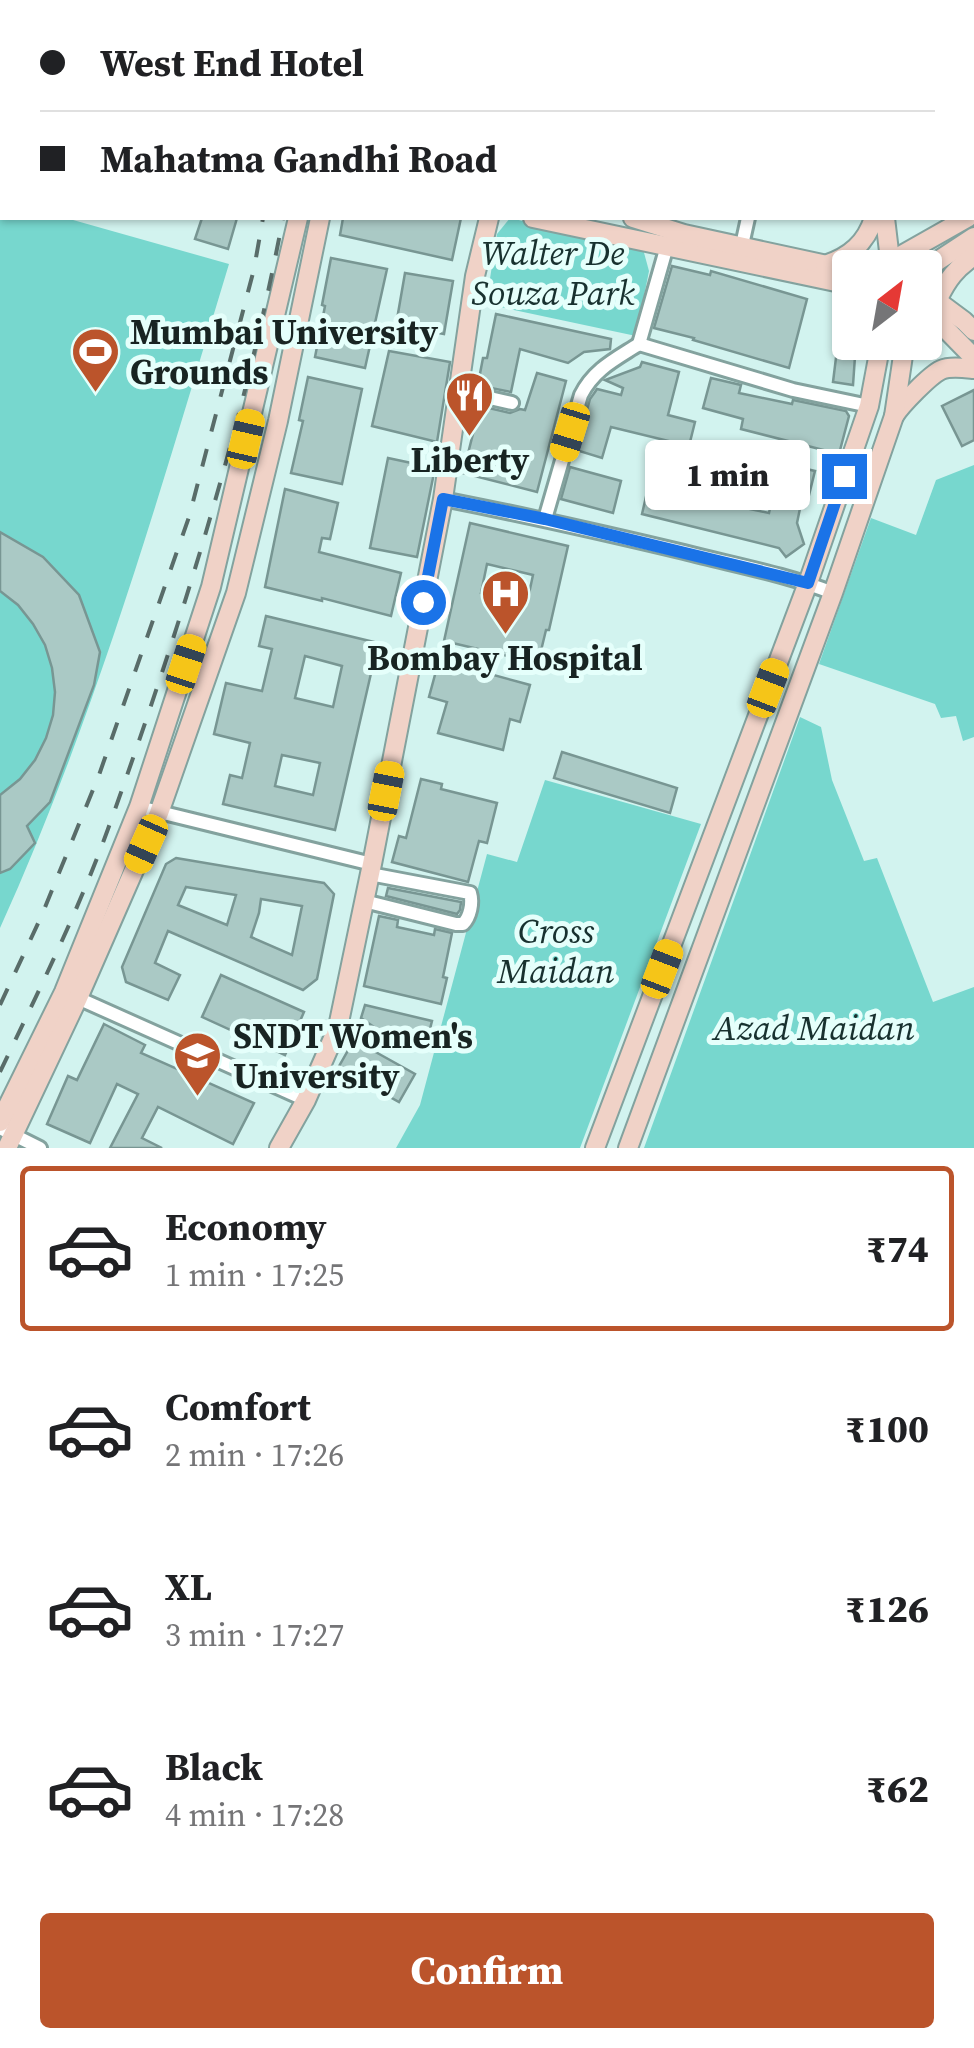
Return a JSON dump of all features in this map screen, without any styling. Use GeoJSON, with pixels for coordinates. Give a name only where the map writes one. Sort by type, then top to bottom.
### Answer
{"type":"FeatureCollection","features":[{"type":"Feature","properties":{"kind":"main road"},"geometry":{"type":"LineString","coordinates":[[71,995],[139,807],[211,587],[298,220]]}},
{"type":"Feature","properties":{"kind":"main road"},"geometry":{"type":"LineString","coordinates":[[5,1133],[159,812],[236,593],[278,421],[320,220]]}},
{"type":"Feature","properties":{"kind":"main road"},"geometry":{"type":"LineString","coordinates":[[279,1148],[306,1100],[338,1027],[443,499],[475,276],[489,220]]}},
{"type":"Feature","properties":{"kind":"main road"},"geometry":{"type":"LineString","coordinates":[[543,220],[667,246],[832,266]]}},
{"type":"Feature","properties":{"kind":"main road"},"geometry":{"type":"LineString","coordinates":[[639,220],[740,255],[832,280]]}},
{"type":"Feature","properties":{"kind":"main road"},"geometry":{"type":"LineString","coordinates":[[825,265],[845,259],[860,245],[873,220]]}},
{"type":"Feature","properties":{"kind":"main road"},"geometry":{"type":"LineString","coordinates":[[885,220],[889,250]]}},
{"type":"Feature","properties":{"kind":"main road"},"geometry":{"type":"LineString","coordinates":[[914,250],[963,220]]}},
{"type":"Feature","properties":{"kind":"main road"},"geometry":{"type":"LineString","coordinates":[[942,258],[974,237]]}},
{"type":"Feature","properties":{"kind":"main road"},"geometry":{"type":"LineString","coordinates":[[942,285],[974,256]]}},
{"type":"Feature","properties":{"kind":"main road"},"geometry":{"type":"LineString","coordinates":[[942,310],[974,331]]}},
{"type":"Feature","properties":{"kind":"main road"},"geometry":{"type":"LineString","coordinates":[[942,325],[974,358]]}},
{"type":"Feature","properties":{"kind":"main road"},"geometry":{"type":"LineString","coordinates":[[594,1148],[808,583],[869,406],[878,360]]}},
{"type":"Feature","properties":{"kind":"main road"},"geometry":{"type":"LineString","coordinates":[[628,1148],[833,593],[894,416],[903,360]]}},
{"type":"Feature","properties":{"kind":"main road"},"geometry":{"type":"LineString","coordinates":[[894,416],[941,370],[974,369]]}},
{"type":"Feature","properties":{"kind":"street"},"geometry":{"type":"LineString","coordinates":[[740,255],[748,220]]}},
{"type":"Feature","properties":{"kind":"street"},"geometry":{"type":"LineString","coordinates":[[545,519],[581,395],[594,373],[639,344],[667,246]]}},
{"type":"Feature","properties":{"kind":"street"},"geometry":{"type":"LineString","coordinates":[[639,344],[793,390],[869,406]]}},
{"type":"Feature","properties":{"kind":"street"},"geometry":{"type":"LineString","coordinates":[[458,390],[512,403]]}},
{"type":"Feature","properties":{"kind":"street"},"geometry":{"type":"LineString","coordinates":[[443,499],[545,519],[808,583],[833,593]]}},
{"type":"Feature","properties":{"kind":"street"},"geometry":{"type":"LineString","coordinates":[[139,807],[470,893],[472,900],[463,924],[364,901]]}},
{"type":"Feature","properties":{"kind":"street"},"geometry":{"type":"LineString","coordinates":[[71,995],[306,1100]]}},
{"type":"Feature","properties":{"kind":"street"},"geometry":{"type":"LineString","coordinates":[[5,1133],[40,1148]]}},
{"type":"Feature","properties":{"kind":"green space","name":"Mumbai University Grounds"},"geometry":{"type":"Polygon","coordinates":[[[0,220],[73,220],[229,264],[97,683],[0,928],[0,220]]]}},
{"type":"Feature","properties":{"kind":"green space","name":"Walter De Souza Park"},"geometry":{"type":"Polygon","coordinates":[[[508,220],[519,220],[643,249],[649,271],[636,336],[486,304],[497,234],[508,220]]]}},
{"type":"Feature","properties":{"kind":"green space"},"geometry":{"type":"Polygon","coordinates":[[[974,465],[974,737],[963,741],[956,716],[941,718],[935,704],[819,664],[871,518],[916,535],[936,480],[974,465]]]}},
{"type":"Feature","properties":{"kind":"green space","name":"Azad Maidan"},"geometry":{"type":"Polygon","coordinates":[[[800,717],[821,727],[832,780],[864,861],[877,858],[933,1002],[974,987],[974,1148],[644,1148],[800,717]]]}},
{"type":"Feature","properties":{"kind":"green space","name":"Cross Maidan"},"geometry":{"type":"Polygon","coordinates":[[[545,780],[701,824],[580,1148],[396,1148],[420,1105],[487,854],[517,862],[545,780]]]}},
{"type":"Feature","properties":{"kind":"building"},"geometry":{"type":"Polygon","coordinates":[[[201,220],[236,220],[228,249],[195,239],[201,220]]]}},
{"type":"Feature","properties":{"kind":"building"},"geometry":{"type":"Polygon","coordinates":[[[343,220],[461,220],[452,260],[340,235],[343,220]]]}},
{"type":"Feature","properties":{"kind":"building"},"geometry":{"type":"Polygon","coordinates":[[[331,258],[387,269],[365,368],[315,357],[331,258]]]}},
{"type":"Feature","properties":{"kind":"building"},"geometry":{"type":"Polygon","coordinates":[[[672,266],[710,275],[711,271],[807,299],[789,368],[654,328],[672,266]]]}},
{"type":"Feature","properties":{"kind":"building"},"geometry":{"type":"Polygon","coordinates":[[[405,273],[453,281],[444,334],[396,325],[405,273]]]}},
{"type":"Feature","properties":{"kind":"building"},"geometry":{"type":"Polygon","coordinates":[[[496,314],[611,339],[610,349],[584,352],[568,363],[520,349],[511,392],[481,386],[478,384],[483,358],[487,358],[496,314]]]}},
{"type":"Feature","properties":{"kind":"building"},"geometry":{"type":"Polygon","coordinates":[[[389,351],[450,362],[437,442],[372,426],[389,351]]]}},
{"type":"Feature","properties":{"kind":"building"},"geometry":{"type":"Polygon","coordinates":[[[836,360],[855,360],[853,385],[833,382],[836,360]]]}},
{"type":"Feature","properties":{"kind":"building"},"geometry":{"type":"Polygon","coordinates":[[[642,362],[679,372],[668,415],[695,422],[689,446],[611,427],[602,458],[576,450],[590,399],[597,389],[621,395],[623,388],[605,380],[640,367],[642,362]]]}},
{"type":"Feature","properties":{"kind":"building"},"geometry":{"type":"Polygon","coordinates":[[[537,373],[566,381],[537,492],[463,473],[476,405],[510,413],[525,410],[537,373]]]}},
{"type":"Feature","properties":{"kind":"building"},"geometry":{"type":"Polygon","coordinates":[[[308,377],[362,389],[342,484],[291,473],[308,377]]]}},
{"type":"Feature","properties":{"kind":"building"},"geometry":{"type":"Polygon","coordinates":[[[711,378],[741,385],[739,393],[846,411],[849,416],[839,454],[741,429],[743,419],[703,408],[711,378]]]}},
{"type":"Feature","properties":{"kind":"building"},"geometry":{"type":"Polygon","coordinates":[[[974,390],[974,440],[962,446],[942,406],[974,390]]]}},
{"type":"Feature","properties":{"kind":"building"},"geometry":{"type":"Polygon","coordinates":[[[388,458],[435,468],[417,557],[370,548],[388,458]]]}},
{"type":"Feature","properties":{"kind":"building"},"geometry":{"type":"Polygon","coordinates":[[[772,461],[815,471],[809,495],[803,494],[797,523],[804,544],[786,557],[779,548],[642,514],[648,488],[663,492],[673,476],[684,479],[681,490],[704,496],[707,484],[718,487],[715,499],[738,506],[742,493],[753,496],[750,509],[769,513],[773,495],[761,492],[772,461]]]}},
{"type":"Feature","properties":{"kind":"building"},"geometry":{"type":"Polygon","coordinates":[[[570,467],[621,481],[613,513],[561,499],[570,467]]]}},
{"type":"Feature","properties":{"kind":"building"},"geometry":{"type":"Polygon","coordinates":[[[285,489],[338,503],[330,539],[322,538],[319,552],[401,573],[391,616],[265,587],[285,489]]]}},
{"type":"Feature","properties":{"kind":"building"},"geometry":{"type":"Polygon","coordinates":[[[470,523],[568,546],[538,663],[444,641],[470,523]],[[487,564],[481,593],[527,603],[533,575],[487,564]]]}},
{"type":"Feature","properties":{"kind":"building"},"geometry":{"type":"Polygon","coordinates":[[[0,532],[43,557],[79,595],[100,652],[94,685],[50,802],[27,826],[35,843],[10,869],[0,873],[0,795],[35,760],[53,715],[55,692],[45,645],[18,605],[0,591],[0,532]]]}},
{"type":"Feature","properties":{"kind":"building"},"geometry":{"type":"Polygon","coordinates":[[[266,616],[378,643],[335,830],[223,804],[230,775],[242,778],[250,743],[214,734],[226,683],[262,691],[272,649],[259,646],[266,616]],[[305,656],[295,698],[333,707],[342,666],[305,656]],[[282,755],[275,786],[313,795],[320,763],[282,755]]]}},
{"type":"Feature","properties":{"kind":"building"},"geometry":{"type":"Polygon","coordinates":[[[439,660],[530,685],[520,722],[510,719],[503,750],[438,733],[447,702],[429,697],[439,660]]]}},
{"type":"Feature","properties":{"kind":"building"},"geometry":{"type":"Polygon","coordinates":[[[562,752],[677,788],[670,813],[554,778],[562,752]]]}},
{"type":"Feature","properties":{"kind":"building"},"geometry":{"type":"Polygon","coordinates":[[[421,779],[442,784],[441,789],[497,803],[487,843],[479,841],[468,882],[392,862],[399,836],[406,838],[421,779]]]}},
{"type":"Feature","properties":{"kind":"building"},"geometry":{"type":"Polygon","coordinates":[[[176,858],[324,883],[334,894],[317,979],[303,990],[168,931],[155,963],[180,975],[168,1000],[126,982],[122,967],[166,864],[176,858]],[[186,887],[178,905],[227,925],[236,895],[186,887]],[[261,899],[251,937],[292,955],[302,906],[261,899]]]}},
{"type":"Feature","properties":{"kind":"building"},"geometry":{"type":"Polygon","coordinates":[[[388,888],[461,902],[460,910],[457,914],[386,896],[388,888]]]}},
{"type":"Feature","properties":{"kind":"building"},"geometry":{"type":"Polygon","coordinates":[[[379,916],[398,920],[397,927],[434,935],[435,929],[452,933],[441,1004],[364,986],[379,916]]]}},
{"type":"Feature","properties":{"kind":"building"},"geometry":{"type":"Polygon","coordinates":[[[221,975],[304,1012],[285,1055],[202,1017],[221,975]]]}},
{"type":"Feature","properties":{"kind":"building"},"geometry":{"type":"Polygon","coordinates":[[[365,1005],[432,1021],[425,1049],[387,1036],[361,1018],[365,1005]]]}},
{"type":"Feature","properties":{"kind":"building"},"geometry":{"type":"Polygon","coordinates":[[[104,1024],[145,1045],[141,1053],[254,1103],[233,1144],[158,1107],[142,1138],[162,1148],[110,1148],[138,1094],[117,1084],[90,1143],[47,1124],[68,1076],[77,1080],[104,1024]]]}},
{"type":"Feature","properties":{"kind":"building"},"geometry":{"type":"Polygon","coordinates":[[[354,1040],[415,1074],[399,1102],[338,1068],[354,1040]]]}},
{"type":"Feature","properties":{"kind":"railway"},"geometry":{"type":"LineString","coordinates":[[0,1005],[99,775],[189,517],[254,269],[263,220]]}},
{"type":"Feature","properties":{"kind":"railway"},"geometry":{"type":"LineString","coordinates":[[0,1072],[84,891],[160,679],[229,450],[283,220]]}},
{"type":"Feature","properties":{"kind":"place","name":"Mumbai University Grounds"},"geometry":{"type":"Point","coordinates":[95,394]}},
{"type":"Feature","properties":{"kind":"place","name":"Liberty"},"geometry":{"type":"Point","coordinates":[470,438]}},
{"type":"Feature","properties":{"kind":"place","name":"Bombay Hospital"},"geometry":{"type":"Point","coordinates":[505,636]}},
{"type":"Feature","properties":{"kind":"place","name":"SNDT Women's University"},"geometry":{"type":"Point","coordinates":[198,1098]}},
{"type":"Feature","properties":{"kind":"route"},"geometry":{"type":"LineString","coordinates":[[423,602],[443,499],[545,519],[808,583],[844,476]]}}]}
